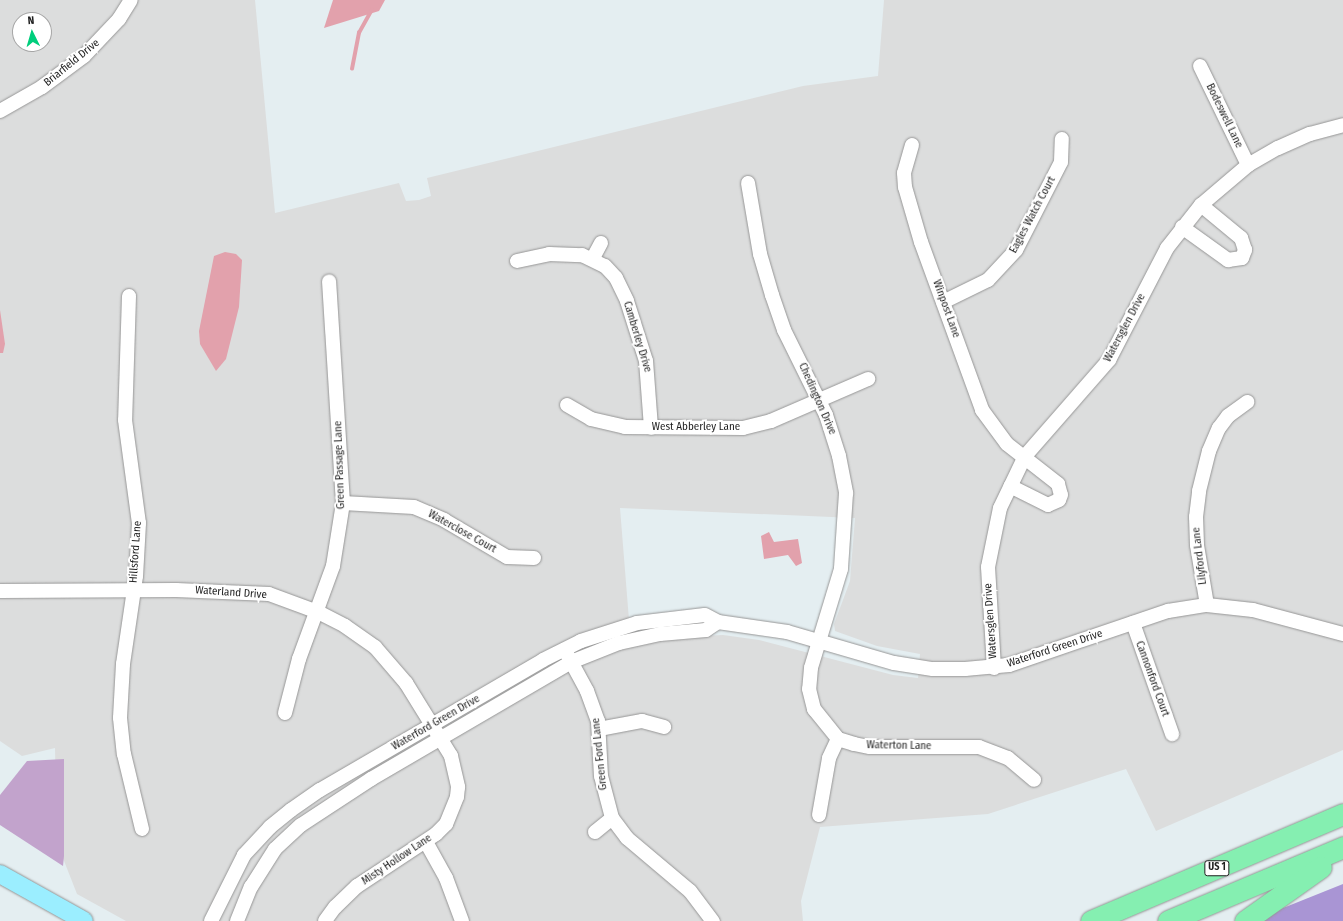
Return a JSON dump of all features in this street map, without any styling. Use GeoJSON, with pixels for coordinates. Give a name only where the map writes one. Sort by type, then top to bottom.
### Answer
{"type":"FeatureCollection","features":[{"type":"Feature","properties":{"kind":"highway","name":"US 1"},"geometry":{"type":"LineString","coordinates":[[1091,921],[1343,814]]}},
{"type":"Feature","properties":{"kind":"highway"},"geometry":{"type":"LineString","coordinates":[[1168,921],[1343,847]]}},
{"type":"Feature","properties":{"kind":"highway"},"geometry":{"type":"LineString","coordinates":[[1245,921],[1343,852]]}},
{"type":"Feature","properties":{"kind":"main road"},"geometry":{"type":"LineString","coordinates":[[0,874],[84,921]]}},
{"type":"Feature","properties":{"kind":"street","name":"Briarfield Drive"},"geometry":{"type":"LineString","coordinates":[[0,111],[42,87],[84,56],[119,19],[131,0]]}},
{"type":"Feature","properties":{"kind":"street","name":"Bodeswell Lane"},"geometry":{"type":"LineString","coordinates":[[1200,66],[1248,165]]}},
{"type":"Feature","properties":{"kind":"street","name":"Watersglen Drive"},"geometry":{"type":"LineString","coordinates":[[994,668],[988,567],[1000,508],[1025,456],[1109,360],[1155,267],[1182,227],[1201,205],[1248,165],[1293,141],[1343,125]]}},
{"type":"Feature","properties":{"kind":"street","name":"Eagles Watch Court"},"geometry":{"type":"LineString","coordinates":[[943,302],[988,280],[1016,250],[1061,162],[1062,139]]}},
{"type":"Feature","properties":{"kind":"street","name":"Winpost Lane"},"geometry":{"type":"LineString","coordinates":[[912,145],[904,173],[905,187],[921,242],[982,410],[1007,444],[1025,456],[1058,484],[1060,489],[1059,500],[1048,506],[1010,486]]}},
{"type":"Feature","properties":{"kind":"street","name":"Chedington Drive"},"geometry":{"type":"LineString","coordinates":[[748,184],[760,254],[772,295],[784,330],[819,401],[839,456],[846,493],[842,569],[818,642]]}},
{"type":"Feature","properties":{"kind":"street"},"geometry":{"type":"LineString","coordinates":[[1182,227],[1228,260],[1242,258],[1245,250],[1241,238],[1201,205]]}},
{"type":"Feature","properties":{"kind":"street"},"geometry":{"type":"LineString","coordinates":[[593,258],[601,243]]}},
{"type":"Feature","properties":{"kind":"street","name":"Camberley Drive"},"geometry":{"type":"LineString","coordinates":[[517,261],[560,253],[593,258],[605,266],[619,283],[634,321],[649,376],[651,428]]}},
{"type":"Feature","properties":{"kind":"street","name":"Green Passage Lane"},"geometry":{"type":"LineString","coordinates":[[285,712],[298,659],[318,612],[333,566],[343,503],[329,281]]}},
{"type":"Feature","properties":{"kind":"street","name":"Hillsford Lane"},"geometry":{"type":"LineString","coordinates":[[129,296],[125,420],[139,523],[136,576],[121,684],[120,718],[124,754],[142,829]]}},
{"type":"Feature","properties":{"kind":"street","name":"West Abberley Lane"},"geometry":{"type":"LineString","coordinates":[[567,405],[591,418],[609,424],[651,428],[743,428],[771,420],[868,379]]}},
{"type":"Feature","properties":{"kind":"street","name":"Lilyford Lane"},"geometry":{"type":"LineString","coordinates":[[1207,605],[1196,532],[1201,480],[1219,428],[1228,416],[1247,402]]}},
{"type":"Feature","properties":{"kind":"street","name":"Waterclose Court"},"geometry":{"type":"LineString","coordinates":[[343,503],[414,507],[444,520],[507,557],[534,558]]}},
{"type":"Feature","properties":{"kind":"street","name":"Waterland Drive"},"geometry":{"type":"LineString","coordinates":[[0,591],[243,591],[269,594],[318,612],[346,626],[375,647],[406,683],[432,726]]}},
{"type":"Feature","properties":{"kind":"street","name":"Waterford Green Drive"},"geometry":{"type":"LineString","coordinates":[[211,921],[244,855],[270,827],[320,790],[564,649],[637,623],[705,616],[718,622],[759,626],[860,655],[915,667],[994,668],[1024,661],[1168,611],[1207,605],[1253,610],[1343,634]]}},
{"type":"Feature","properties":{"kind":"street","name":"Waterford Green Drive"},"geometry":{"type":"LineString","coordinates":[[237,921],[261,870],[287,837],[371,779],[571,662],[619,642],[660,634],[706,630],[718,622]]}},
{"type":"Feature","properties":{"kind":"street","name":"Cannonford Court"},"geometry":{"type":"LineString","coordinates":[[1132,623],[1172,734]]}},
{"type":"Feature","properties":{"kind":"street"},"geometry":{"type":"LineString","coordinates":[[818,642],[810,668],[811,698],[821,719],[838,739],[829,758],[819,814]]}},
{"type":"Feature","properties":{"kind":"street","name":"Green Ford Lane"},"geometry":{"type":"LineString","coordinates":[[564,649],[587,691],[600,729],[601,776],[612,818],[627,838],[690,890],[713,921]]}},
{"type":"Feature","properties":{"kind":"street"},"geometry":{"type":"LineString","coordinates":[[600,729],[642,721],[664,728]]}},
{"type":"Feature","properties":{"kind":"street","name":"Misty Hollow Lane"},"geometry":{"type":"LineString","coordinates":[[325,921],[335,907],[357,886],[426,842],[446,824],[457,797],[454,764],[432,726]]}},
{"type":"Feature","properties":{"kind":"street","name":"Waterton Lane"},"geometry":{"type":"LineString","coordinates":[[838,739],[870,747],[979,747],[1008,758],[1034,780]]}},
{"type":"Feature","properties":{"kind":"street"},"geometry":{"type":"LineString","coordinates":[[595,832],[612,818]]}},
{"type":"Feature","properties":{"kind":"street"},"geometry":{"type":"LineString","coordinates":[[426,842],[446,878],[462,921]]}},
{"type":"Feature","properties":{"kind":"shaded area"},"geometry":{"type":"Polygon","coordinates":[[[0,0],[255,0],[275,213],[399,183],[406,201],[419,200],[431,196],[427,178],[803,86],[878,76],[884,0],[1343,0],[1343,750],[1156,831],[1126,769],[988,814],[820,827],[801,901],[803,921],[126,921],[77,894],[57,843],[55,748],[22,756],[0,741],[0,0]],[[620,508],[631,645],[680,637],[723,635],[759,640],[893,675],[918,678],[920,654],[877,646],[835,631],[834,624],[850,581],[855,518],[620,508]]]}},
{"type":"Feature","properties":{"kind":"shaded area"},"geometry":{"type":"Polygon","coordinates":[[[333,0],[385,0],[379,11],[324,28],[333,0]]]}},
{"type":"Feature","properties":{"kind":"shaded area"},"geometry":{"type":"Polygon","coordinates":[[[225,252],[236,254],[242,260],[239,307],[226,359],[216,371],[200,344],[199,331],[214,256],[225,252]]]}},
{"type":"Feature","properties":{"kind":"shaded area"},"geometry":{"type":"Polygon","coordinates":[[[0,310],[5,344],[3,353],[0,353],[0,310]]]}},
{"type":"Feature","properties":{"kind":"shaded area"},"geometry":{"type":"Polygon","coordinates":[[[769,532],[774,542],[798,539],[802,563],[796,566],[788,555],[764,559],[761,536],[769,532]]]}},
{"type":"Feature","properties":{"kind":"shaded area"},"geometry":{"type":"Polygon","coordinates":[[[64,759],[63,866],[0,825],[0,795],[27,761],[64,759]]]}},
{"type":"Feature","properties":{"kind":"shaded area"},"geometry":{"type":"Polygon","coordinates":[[[1343,884],[1343,921],[1251,921],[1343,884]]]}},
{"type":"Feature","properties":{"kind":"waterway"},"geometry":{"type":"LineString","coordinates":[[352,69],[359,33],[372,10]]}}]}
